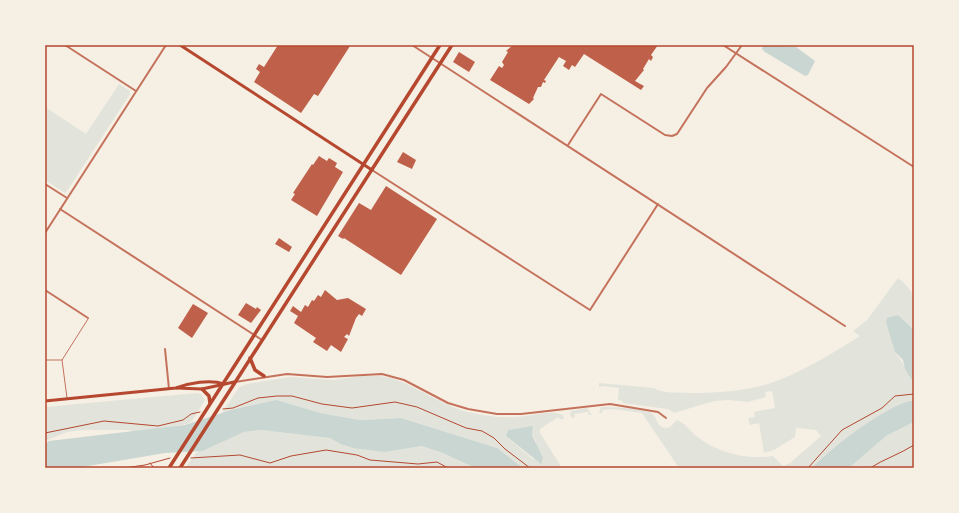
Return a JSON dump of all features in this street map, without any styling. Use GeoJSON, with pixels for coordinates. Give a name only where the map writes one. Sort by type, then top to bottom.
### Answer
{"type":"FeatureCollection","features":[{"type":"Feature","properties":{"kind":"main road"},"geometry":{"type":"LineString","coordinates":[[180,45],[372,170]]}},
{"type":"Feature","properties":{"kind":"main road"},"geometry":{"type":"LineString","coordinates":[[170,467],[440,45]]}},
{"type":"Feature","properties":{"kind":"main road"},"geometry":{"type":"LineString","coordinates":[[180,468],[452,45]]}},
{"type":"Feature","properties":{"kind":"main road"},"geometry":{"type":"LineString","coordinates":[[250,358],[255,370],[264,376]]}},
{"type":"Feature","properties":{"kind":"main road"},"geometry":{"type":"LineString","coordinates":[[45,401],[170,389],[185,384],[212,382],[224,384]]}},
{"type":"Feature","properties":{"kind":"main road"},"geometry":{"type":"LineString","coordinates":[[176,388],[184,390],[202,389],[234,382]]}},
{"type":"Feature","properties":{"kind":"main road"},"geometry":{"type":"LineString","coordinates":[[202,389],[210,396],[210,404]]}},
{"type":"Feature","properties":{"kind":"street"},"geometry":{"type":"LineString","coordinates":[[65,45],[136,91]]}},
{"type":"Feature","properties":{"kind":"street"},"geometry":{"type":"LineString","coordinates":[[45,233],[166,45]]}},
{"type":"Feature","properties":{"kind":"street"},"geometry":{"type":"LineString","coordinates":[[412,45],[846,326]]}},
{"type":"Feature","properties":{"kind":"street"},"geometry":{"type":"LineString","coordinates":[[723,45],[914,167]]}},
{"type":"Feature","properties":{"kind":"street"},"geometry":{"type":"LineString","coordinates":[[568,146],[601,94],[665,136],[672,136],[676,134],[707,88],[726,67],[742,45]]}},
{"type":"Feature","properties":{"kind":"street"},"geometry":{"type":"LineString","coordinates":[[372,170],[590,310],[658,204]]}},
{"type":"Feature","properties":{"kind":"street"},"geometry":{"type":"LineString","coordinates":[[45,184],[67,198]]}},
{"type":"Feature","properties":{"kind":"street"},"geometry":{"type":"LineString","coordinates":[[60,209],[262,340]]}},
{"type":"Feature","properties":{"kind":"street"},"geometry":{"type":"LineString","coordinates":[[45,290],[88,318]]}},
{"type":"Feature","properties":{"kind":"street"},"geometry":{"type":"LineString","coordinates":[[165,349],[170,389]]}},
{"type":"Feature","properties":{"kind":"street"},"geometry":{"type":"LineString","coordinates":[[234,382],[264,376],[287,374],[334,377],[382,374],[404,380],[448,402],[468,409],[497,414],[521,414],[610,404],[658,412],[666,418]]}},
{"type":"Feature","properties":{"kind":"lane"},"geometry":{"type":"LineString","coordinates":[[67,400],[62,360],[88,318]]}},
{"type":"Feature","properties":{"kind":"lane"},"geometry":{"type":"LineString","coordinates":[[45,360],[62,360]]}},
{"type":"Feature","properties":{"kind":"path"},"geometry":{"type":"LineString","coordinates":[[808,468],[822,454],[830,440],[842,430],[882,408],[895,396],[913,394]]}},
{"type":"Feature","properties":{"kind":"path"},"geometry":{"type":"LineString","coordinates":[[217,409],[233,408],[258,398],[277,396],[292,396],[322,404],[352,408],[396,402],[417,407],[466,428],[482,431],[494,438],[505,449],[530,468]]}},
{"type":"Feature","properties":{"kind":"path"},"geometry":{"type":"LineString","coordinates":[[45,433],[104,421],[158,426],[183,420],[191,414],[203,411]]}},
{"type":"Feature","properties":{"kind":"path"},"geometry":{"type":"LineString","coordinates":[[870,468],[881,460],[892,457],[914,445]]}},
{"type":"Feature","properties":{"kind":"path"},"geometry":{"type":"LineString","coordinates":[[187,458],[240,455],[270,463],[291,456],[326,450],[357,455],[370,460],[418,464],[438,462],[448,468]]}},
{"type":"Feature","properties":{"kind":"path"},"geometry":{"type":"LineString","coordinates":[[124,468],[145,465],[172,458]]}},
{"type":"Feature","properties":{"kind":"path"},"geometry":{"type":"LineString","coordinates":[[150,463],[154,468]]}},
{"type":"Feature","properties":{"kind":"shaded area"},"geometry":{"type":"Polygon","coordinates":[[[763,45],[796,47],[815,61],[808,75],[805,76],[765,52],[762,49],[763,45]]]}},
{"type":"Feature","properties":{"kind":"shaded area"},"geometry":{"type":"Polygon","coordinates":[[[119,84],[130,91],[130,94],[65,193],[45,180],[45,107],[86,134],[119,84]]]}},
{"type":"Feature","properties":{"kind":"shaded area"},"geometry":{"type":"Polygon","coordinates":[[[898,278],[905,284],[913,295],[915,307],[914,330],[898,315],[895,352],[913,381],[914,400],[902,403],[860,428],[832,449],[812,468],[679,468],[642,413],[614,409],[603,410],[602,413],[599,413],[601,407],[625,408],[649,412],[654,416],[660,426],[666,428],[670,427],[677,420],[696,436],[723,451],[752,457],[773,456],[783,466],[790,463],[821,436],[816,430],[796,428],[795,437],[774,450],[764,453],[759,423],[750,425],[748,418],[755,417],[754,412],[775,408],[772,391],[765,392],[766,397],[748,402],[728,400],[714,401],[674,413],[668,409],[622,403],[623,401],[618,400],[619,388],[605,386],[599,387],[599,383],[654,388],[666,392],[689,393],[721,392],[755,388],[774,382],[807,367],[860,336],[853,331],[867,320],[898,278]]]}},
{"type":"Feature","properties":{"kind":"shaded area"},"geometry":{"type":"Polygon","coordinates":[[[898,315],[914,330],[914,383],[905,369],[903,360],[895,352],[886,322],[887,318],[898,315]]]}},
{"type":"Feature","properties":{"kind":"shaded area"},"geometry":{"type":"Polygon","coordinates":[[[362,376],[386,377],[407,384],[450,406],[488,416],[521,417],[546,413],[558,413],[563,415],[564,419],[560,419],[558,417],[540,429],[540,433],[562,468],[523,468],[497,448],[401,418],[360,420],[320,413],[231,410],[222,413],[239,387],[247,384],[290,377],[333,380],[362,376]],[[533,427],[508,430],[506,436],[534,460],[536,441],[532,435],[533,427]]]}},
{"type":"Feature","properties":{"kind":"shaded area"},"geometry":{"type":"Polygon","coordinates":[[[197,393],[201,394],[205,400],[192,421],[187,424],[137,433],[128,430],[82,430],[67,432],[45,441],[45,407],[197,393]]]}},
{"type":"Feature","properties":{"kind":"shaded area"},"geometry":{"type":"Polygon","coordinates":[[[276,400],[320,413],[360,420],[401,418],[497,448],[523,468],[475,468],[443,453],[422,446],[385,452],[353,448],[330,438],[261,430],[244,432],[202,451],[165,453],[76,468],[45,468],[45,444],[49,441],[185,425],[231,410],[276,400]]]}},
{"type":"Feature","properties":{"kind":"shaded area"},"geometry":{"type":"Polygon","coordinates":[[[914,400],[914,422],[886,436],[849,468],[812,468],[832,449],[875,418],[902,403],[914,400]]]}},
{"type":"Feature","properties":{"kind":"shaded area"},"geometry":{"type":"Polygon","coordinates":[[[587,408],[592,415],[589,415],[588,412],[574,414],[575,417],[572,418],[570,415],[571,411],[587,408]]]}},
{"type":"Feature","properties":{"kind":"shaded area"},"geometry":{"type":"Polygon","coordinates":[[[914,422],[914,468],[849,468],[886,436],[914,422]]]}},
{"type":"Feature","properties":{"kind":"shaded area"},"geometry":{"type":"Polygon","coordinates":[[[533,426],[532,435],[543,458],[541,464],[506,436],[508,430],[533,426]]]}},
{"type":"Feature","properties":{"kind":"shaded area"},"geometry":{"type":"Polygon","coordinates":[[[261,430],[330,438],[385,452],[422,446],[443,453],[475,468],[185,468],[197,452],[244,432],[261,430]]]}},
{"type":"Feature","properties":{"kind":"building"},"geometry":{"type":"Polygon","coordinates":[[[278,45],[350,46],[318,96],[314,94],[301,113],[254,82],[260,72],[256,69],[259,64],[264,67],[278,45]]]}},
{"type":"Feature","properties":{"kind":"building"},"geometry":{"type":"Polygon","coordinates":[[[513,45],[658,45],[651,55],[653,57],[651,61],[649,59],[643,69],[644,70],[635,81],[644,86],[641,90],[584,54],[575,67],[572,65],[569,70],[563,66],[566,61],[559,57],[544,80],[546,81],[545,83],[543,82],[541,87],[538,87],[533,98],[534,99],[529,104],[490,80],[499,66],[502,68],[504,65],[502,62],[508,52],[506,51],[513,45]]]}},
{"type":"Feature","properties":{"kind":"building"},"geometry":{"type":"Polygon","coordinates":[[[459,52],[475,62],[469,72],[453,62],[459,52]]]}},
{"type":"Feature","properties":{"kind":"building"},"geometry":{"type":"Polygon","coordinates":[[[403,152],[416,160],[412,169],[397,162],[403,152]]]}},
{"type":"Feature","properties":{"kind":"building"},"geometry":{"type":"Polygon","coordinates":[[[319,156],[327,161],[329,158],[337,163],[335,167],[343,172],[317,216],[291,200],[295,194],[293,193],[319,156]]]}},
{"type":"Feature","properties":{"kind":"building"},"geometry":{"type":"Polygon","coordinates":[[[386,186],[437,219],[401,275],[344,238],[343,239],[338,236],[359,203],[371,210],[386,186]]]}},
{"type":"Feature","properties":{"kind":"building"},"geometry":{"type":"Polygon","coordinates":[[[279,238],[292,247],[289,252],[275,244],[279,238]]]}},
{"type":"Feature","properties":{"kind":"building"},"geometry":{"type":"Polygon","coordinates":[[[325,290],[337,300],[348,298],[366,309],[362,316],[359,314],[356,318],[349,336],[347,334],[344,337],[348,339],[341,352],[331,345],[327,351],[313,342],[316,338],[294,323],[298,316],[290,311],[293,306],[301,312],[305,305],[308,307],[312,300],[314,301],[318,295],[321,297],[325,290]]]}},
{"type":"Feature","properties":{"kind":"building"},"geometry":{"type":"Polygon","coordinates":[[[246,303],[256,309],[257,307],[261,310],[251,323],[238,315],[246,303]]]}},
{"type":"Feature","properties":{"kind":"building"},"geometry":{"type":"Polygon","coordinates":[[[193,304],[208,313],[192,338],[178,328],[193,304]]]}}]}
